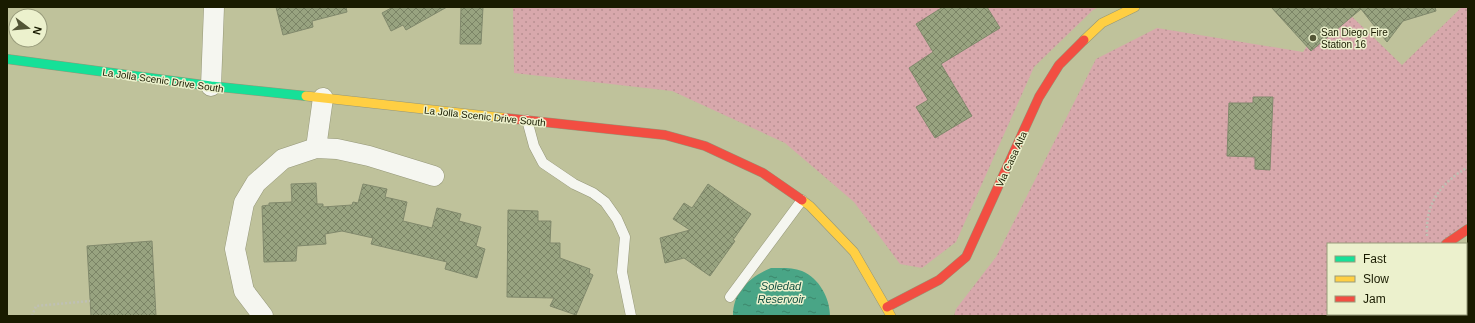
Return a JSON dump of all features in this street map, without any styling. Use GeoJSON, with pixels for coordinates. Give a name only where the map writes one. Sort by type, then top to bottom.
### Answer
{"type":"FeatureCollection","features":[{"type":"Feature","properties":{"kind":"street"},"geometry":{"type":"LineString","coordinates":[[211,86],[214,7]]}},
{"type":"Feature","properties":{"kind":"street","name":"Via Casa Alta"},"geometry":{"type":"LineString","coordinates":[[889,312],[927,290],[954,270],[966,257],[1039,97],[1059,65],[1102,23],[1135,7]]}},
{"type":"Feature","properties":{"kind":"street","name":"La Jolla Scenic Drive South"},"geometry":{"type":"LineString","coordinates":[[7,59],[211,86],[664,135],[704,146],[762,173],[810,206],[854,252],[889,312]]}},
{"type":"Feature","properties":{"kind":"street"},"geometry":{"type":"LineString","coordinates":[[316,148],[323,98]]}},
{"type":"Feature","properties":{"kind":"street"},"geometry":{"type":"LineString","coordinates":[[263,316],[244,291],[235,249],[244,203],[256,183],[283,159],[316,148],[337,150],[369,156],[434,176]]}},
{"type":"Feature","properties":{"kind":"street"},"geometry":{"type":"LineString","coordinates":[[1447,243],[1468,229]]}},
{"type":"Feature","properties":{"kind":"lane"},"geometry":{"type":"LineString","coordinates":[[527,120],[534,146],[543,163],[574,184],[593,193],[605,202],[617,219],[625,237],[622,272],[631,316]]}},
{"type":"Feature","properties":{"kind":"lane"},"geometry":{"type":"LineString","coordinates":[[730,297],[802,200]]}},
{"type":"Feature","properties":{"kind":"path"},"geometry":{"type":"LineString","coordinates":[[1427,239],[1428,214],[1434,197],[1468,167]]}},
{"type":"Feature","properties":{"kind":"path"},"geometry":{"type":"LineString","coordinates":[[32,316],[36,306],[90,301]]}},
{"type":"Feature","properties":{"kind":"green space"},"geometry":{"type":"Polygon","coordinates":[[[513,7],[1099,7],[1093,10],[1034,67],[956,242],[922,268],[900,264],[854,202],[785,143],[672,91],[514,73],[513,7]]]}},
{"type":"Feature","properties":{"kind":"green space"},"geometry":{"type":"Polygon","coordinates":[[[1334,7],[1342,7],[1402,65],[1462,7],[1468,7],[1468,223],[1444,243],[1327,243],[1327,315],[1358,315],[1357,316],[954,316],[956,309],[996,257],[1096,59],[1157,28],[1303,52],[1334,7]]]}},
{"type":"Feature","properties":{"kind":"green space"},"geometry":{"type":"Polygon","coordinates":[[[1468,283],[1468,316],[1441,316],[1467,315],[1468,283]]]}},
{"type":"Feature","properties":{"kind":"water","name":"Soledad Reservoir"},"geometry":{"type":"Polygon","coordinates":[[[771,268],[794,269],[802,271],[814,278],[826,296],[830,316],[733,316],[736,299],[739,292],[756,276],[771,268]]]}},
{"type":"Feature","properties":{"kind":"building"},"geometry":{"type":"Polygon","coordinates":[[[276,7],[346,7],[347,12],[312,21],[313,27],[283,35],[276,7]]]}},
{"type":"Feature","properties":{"kind":"building"},"geometry":{"type":"Polygon","coordinates":[[[393,7],[447,7],[406,30],[403,25],[391,31],[382,13],[393,7]]]}},
{"type":"Feature","properties":{"kind":"building"},"geometry":{"type":"Polygon","coordinates":[[[461,7],[483,7],[481,44],[460,44],[461,7]]]}},
{"type":"Feature","properties":{"kind":"building"},"geometry":{"type":"Polygon","coordinates":[[[943,7],[987,7],[1000,28],[941,64],[972,116],[935,138],[916,107],[928,100],[909,68],[933,52],[916,24],[943,7]]]}},
{"type":"Feature","properties":{"kind":"building"},"geometry":{"type":"Polygon","coordinates":[[[1271,7],[1435,7],[1436,11],[1403,21],[1387,42],[1361,9],[1311,51],[1271,7]]]}},
{"type":"Feature","properties":{"kind":"building"},"geometry":{"type":"Polygon","coordinates":[[[1253,97],[1273,97],[1270,170],[1255,169],[1255,157],[1227,156],[1229,103],[1253,103],[1253,97]]]}},
{"type":"Feature","properties":{"kind":"building"},"geometry":{"type":"Polygon","coordinates":[[[316,183],[317,204],[323,204],[323,207],[352,205],[353,202],[358,203],[363,184],[387,189],[385,197],[407,202],[403,221],[432,228],[437,208],[461,214],[459,221],[481,227],[476,246],[485,249],[477,278],[445,269],[447,262],[371,244],[373,238],[342,231],[325,234],[326,244],[297,246],[296,261],[264,262],[262,206],[269,205],[269,203],[292,202],[291,184],[316,183]]]}},
{"type":"Feature","properties":{"kind":"building"},"geometry":{"type":"Polygon","coordinates":[[[708,184],[751,214],[733,240],[735,241],[710,276],[684,258],[665,263],[660,238],[690,230],[673,219],[684,203],[692,208],[708,184]]]}},
{"type":"Feature","properties":{"kind":"building"},"geometry":{"type":"Polygon","coordinates":[[[508,210],[538,211],[538,221],[551,221],[550,243],[560,243],[560,258],[590,269],[589,273],[593,275],[576,315],[550,306],[554,298],[507,297],[508,210]]]}},
{"type":"Feature","properties":{"kind":"building"},"geometry":{"type":"Polygon","coordinates":[[[152,241],[156,316],[91,316],[87,246],[152,241]]]}},
{"type":"Feature","properties":{"kind":"traffic: fast"},"geometry":{"type":"LineString","coordinates":[[7,59],[211,86],[306,96]]}},
{"type":"Feature","properties":{"kind":"traffic: slow"},"geometry":{"type":"LineString","coordinates":[[1084,40],[1102,23],[1135,7]]}},
{"type":"Feature","properties":{"kind":"traffic: slow"},"geometry":{"type":"LineString","coordinates":[[306,96],[505,118]]}},
{"type":"Feature","properties":{"kind":"traffic: slow"},"geometry":{"type":"LineString","coordinates":[[802,200],[810,206],[854,252],[891,316]]}},
{"type":"Feature","properties":{"kind":"traffic: jam"},"geometry":{"type":"LineString","coordinates":[[887,307],[939,280],[966,257],[1039,97],[1059,65],[1084,40]]}},
{"type":"Feature","properties":{"kind":"traffic: jam"},"geometry":{"type":"LineString","coordinates":[[505,118],[665,135],[705,146],[763,173],[802,200]]}},
{"type":"Feature","properties":{"kind":"traffic: jam"},"geometry":{"type":"LineString","coordinates":[[1447,243],[1468,229]]}},
{"type":"Feature","properties":{"kind":"place","name":"San Diego Fire Station 16"},"geometry":{"type":"Point","coordinates":[1313,38]}}]}
